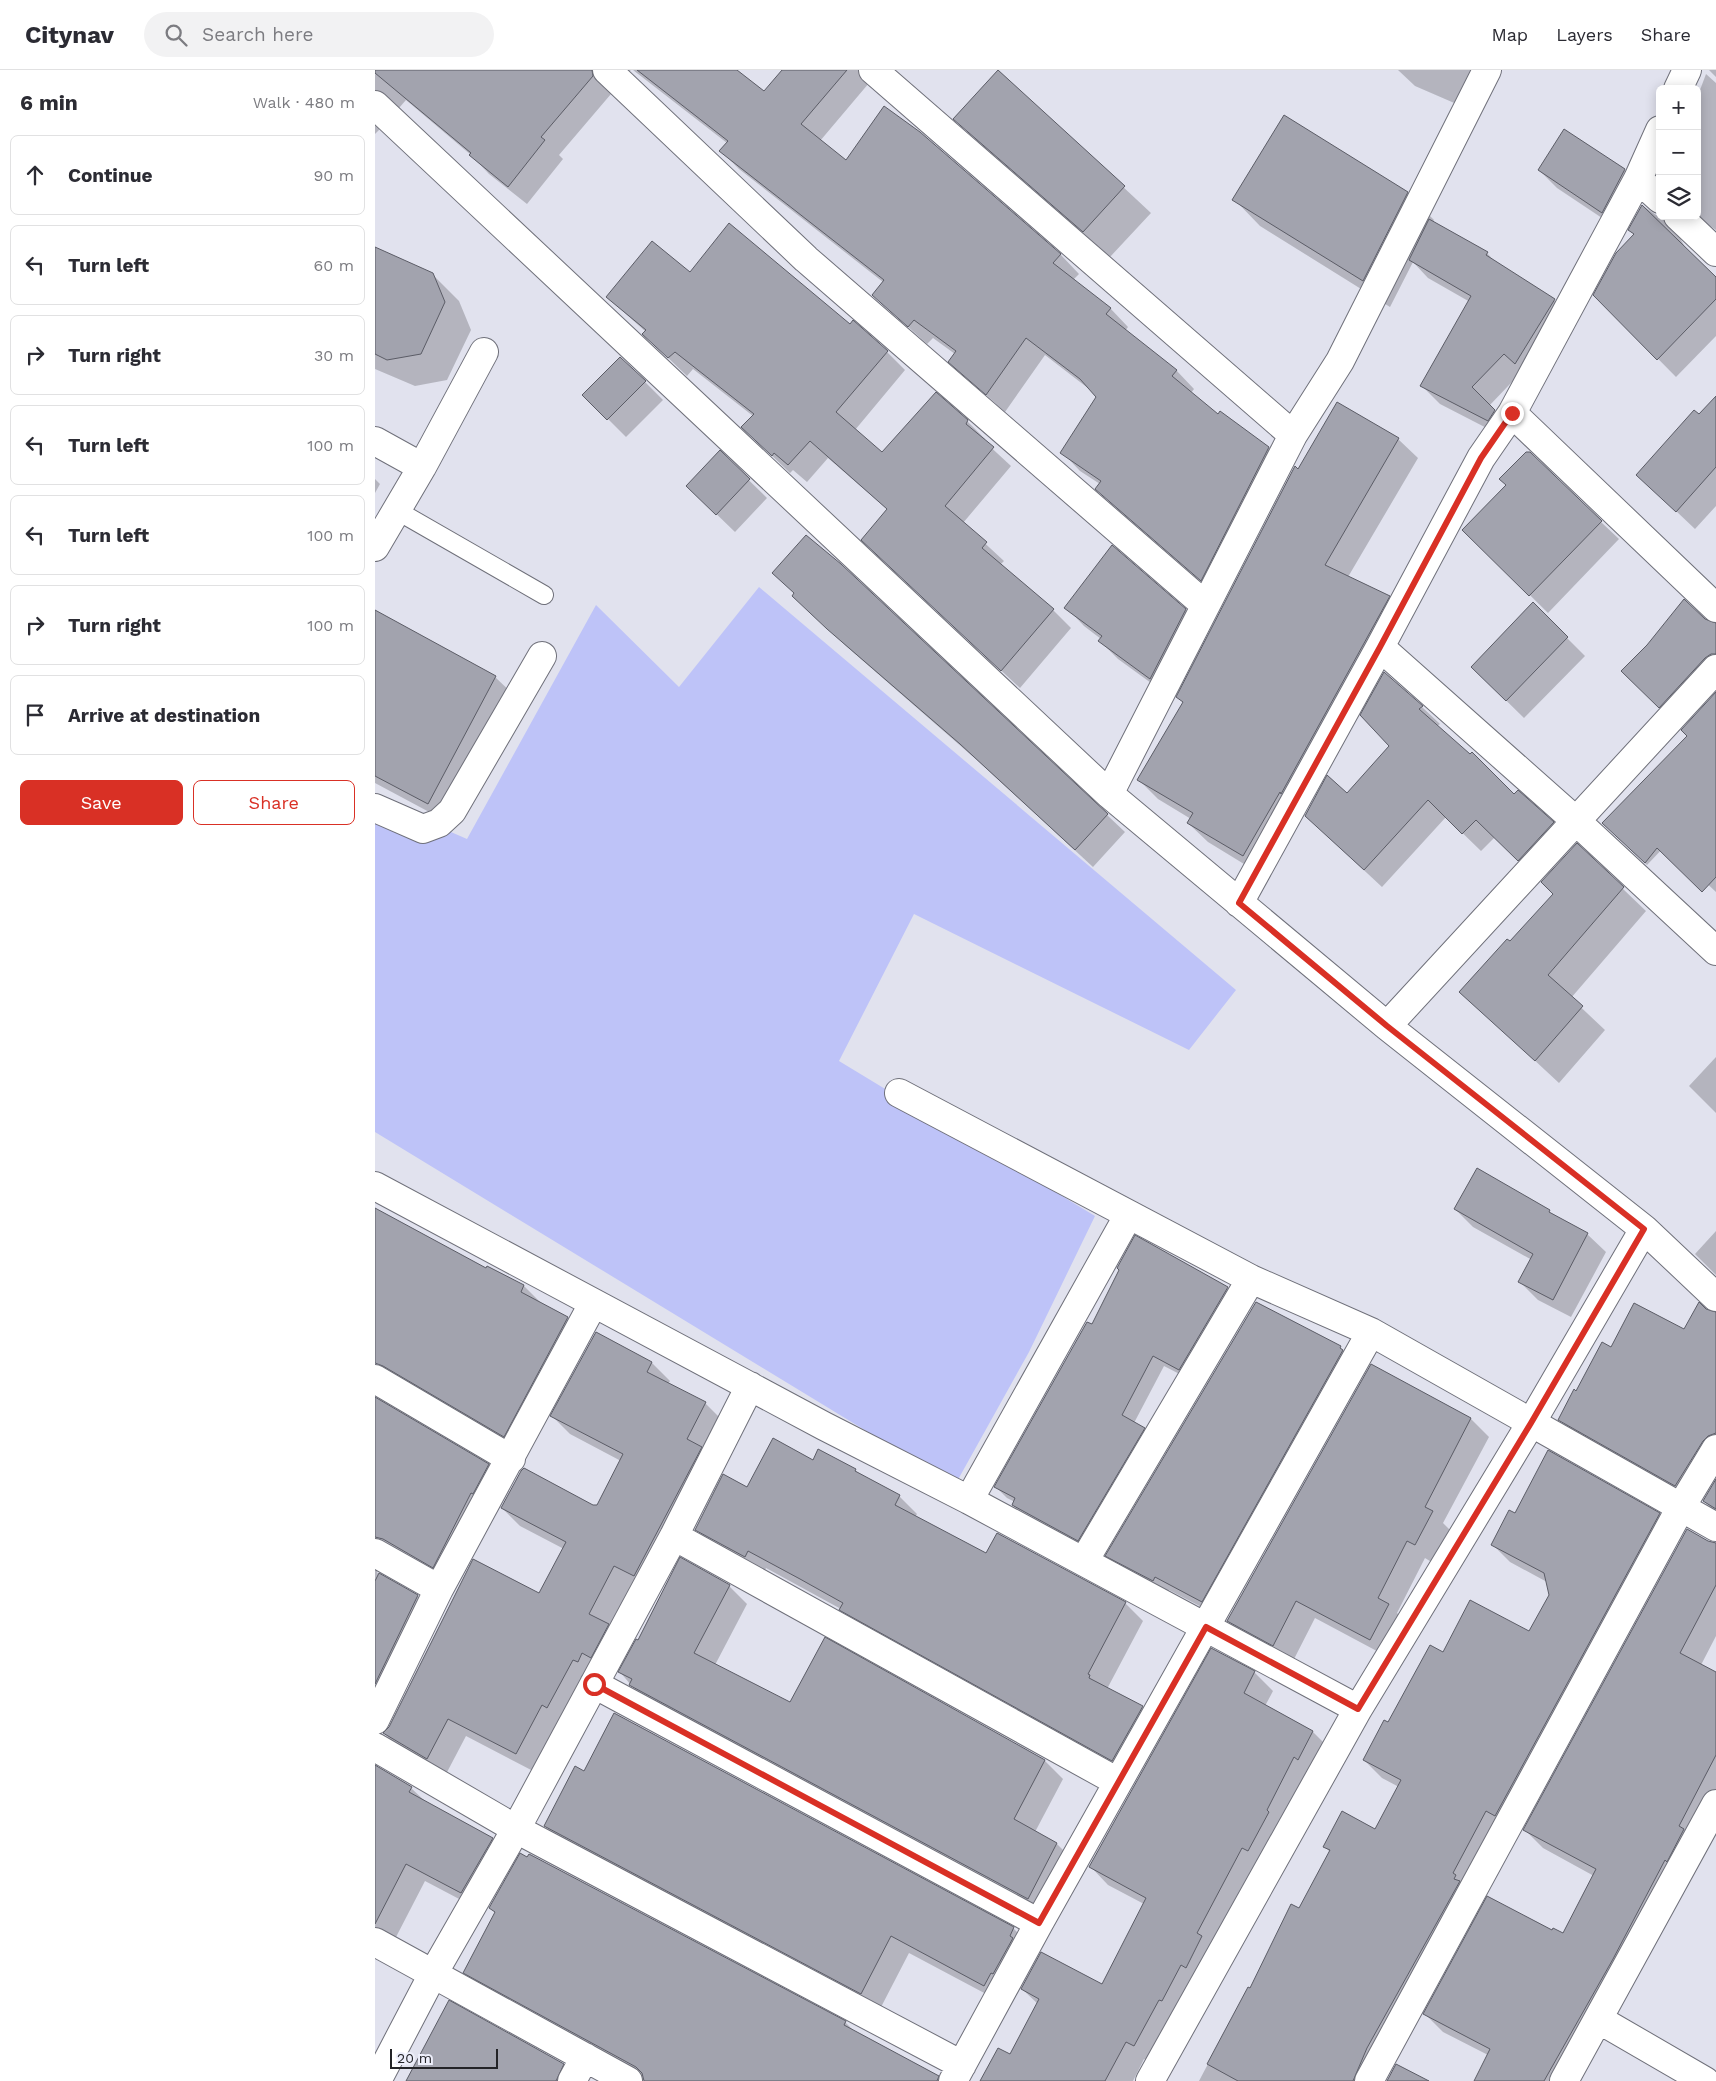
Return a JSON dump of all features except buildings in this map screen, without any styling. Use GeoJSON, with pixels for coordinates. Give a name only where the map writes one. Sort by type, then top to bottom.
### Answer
{"type":"FeatureCollection","features":[{"type":"Feature","properties":{"kind":"street"},"geometry":{"type":"LineString","coordinates":[[607,70],[806,259],[1205,605]]}},
{"type":"Feature","properties":{"kind":"street"},"geometry":{"type":"LineString","coordinates":[[873,70],[1293,435]]}},
{"type":"Feature","properties":{"kind":"street"},"geometry":{"type":"LineString","coordinates":[[1109,794],[1293,435],[1340,361],[1487,70]]}},
{"type":"Feature","properties":{"kind":"street"},"geometry":{"type":"LineString","coordinates":[[375,105],[1109,794],[1387,1026],[1644,1229],[1716,1297]]}},
{"type":"Feature","properties":{"kind":"street"},"geometry":{"type":"LineString","coordinates":[[1239,903],[1380,647],[1481,458],[1512,413],[1638,179],[1656,139]]}},
{"type":"Feature","properties":{"kind":"street"},"geometry":{"type":"LineString","coordinates":[[1638,179],[1656,195]]}},
{"type":"Feature","properties":{"kind":"street"},"geometry":{"type":"LineString","coordinates":[[1682,220],[1716,252]]}},
{"type":"Feature","properties":{"kind":"street"},"geometry":{"type":"LineString","coordinates":[[375,547],[422,467],[484,352]]}},
{"type":"Feature","properties":{"kind":"street"},"geometry":{"type":"LineString","coordinates":[[1512,413],[1716,608]]}},
{"type":"Feature","properties":{"kind":"street"},"geometry":{"type":"LineString","coordinates":[[375,441],[422,467]]}},
{"type":"Feature","properties":{"kind":"street"},"geometry":{"type":"LineString","coordinates":[[1380,647],[1576,821],[1716,951]]}},
{"type":"Feature","properties":{"kind":"street"},"geometry":{"type":"LineString","coordinates":[[375,808],[423,829],[439,824],[453,811],[542,656]]}},
{"type":"Feature","properties":{"kind":"street"},"geometry":{"type":"LineString","coordinates":[[1387,1026],[1716,669]]}},
{"type":"Feature","properties":{"kind":"street"},"geometry":{"type":"LineString","coordinates":[[899,1093],[1128,1216],[1251,1279],[1371,1332],[1716,1527]]}},
{"type":"Feature","properties":{"kind":"street"},"geometry":{"type":"LineString","coordinates":[[375,1186],[593,1304],[1084,1561],[1358,1709]]}},
{"type":"Feature","properties":{"kind":"street"},"geometry":{"type":"LineString","coordinates":[[969,1500],[1128,1216]]}},
{"type":"Feature","properties":{"kind":"street"},"geometry":{"type":"LineString","coordinates":[[1156,2079],[1358,1709],[1531,1423],[1644,1229]]}},
{"type":"Feature","properties":{"kind":"street"},"geometry":{"type":"LineString","coordinates":[[1084,1561],[1251,1279]]}},
{"type":"Feature","properties":{"kind":"street"},"geometry":{"type":"LineString","coordinates":[[375,1720],[439,1589],[511,1459],[593,1304]]}},
{"type":"Feature","properties":{"kind":"street"},"geometry":{"type":"LineString","coordinates":[[375,1747],[516,1829],[958,2073],[1039,1923],[1371,1332]]}},
{"type":"Feature","properties":{"kind":"street"},"geometry":{"type":"LineString","coordinates":[[375,1379],[511,1459]]}},
{"type":"Feature","properties":{"kind":"street"},"geometry":{"type":"LineString","coordinates":[[377,2081],[433,1974],[516,1829],[674,1536],[750,1386]]}},
{"type":"Feature","properties":{"kind":"street"},"geometry":{"type":"LineString","coordinates":[[1369,2081],[1681,1507],[1716,1448]]}},
{"type":"Feature","properties":{"kind":"street"},"geometry":{"type":"LineString","coordinates":[[674,1536],[1118,1782]]}},
{"type":"Feature","properties":{"kind":"street"},"geometry":{"type":"LineString","coordinates":[[375,1553],[439,1589]]}},
{"type":"Feature","properties":{"kind":"street"},"geometry":{"type":"LineString","coordinates":[[594,1684],[1039,1923]]}},
{"type":"Feature","properties":{"kind":"street"},"geometry":{"type":"LineString","coordinates":[[1563,2081],[1716,1804]]}},
{"type":"Feature","properties":{"kind":"street"},"geometry":{"type":"LineString","coordinates":[[375,1942],[628,2081]]}},
{"type":"Feature","properties":{"kind":"street"},"geometry":{"type":"LineString","coordinates":[[1598,2019],[1705,2081]]}},
{"type":"Feature","properties":{"kind":"street"},"geometry":{"type":"LineString","coordinates":[[572,2081],[585,2057]]}},
{"type":"Feature","properties":{"kind":"lane"},"geometry":{"type":"LineString","coordinates":[[396,510],[544,595]]}},
{"type":"Feature","properties":{"kind":"shaded area"},"geometry":{"type":"Polygon","coordinates":[[[759,587],[1236,990],[1189,1050],[914,914],[839,1061],[1095,1216],[1029,1352],[955,1485],[375,1132],[375,799],[467,839],[596,605],[679,687],[759,587]]]}},
{"type":"Feature","properties":{"kind":"route"},"geometry":{"type":"LineString","coordinates":[[594,1684],[1039,1923],[1206,1627],[1358,1709],[1531,1423],[1644,1229],[1387,1026],[1239,903],[1380,647],[1481,458],[1512,413]]}}]}
